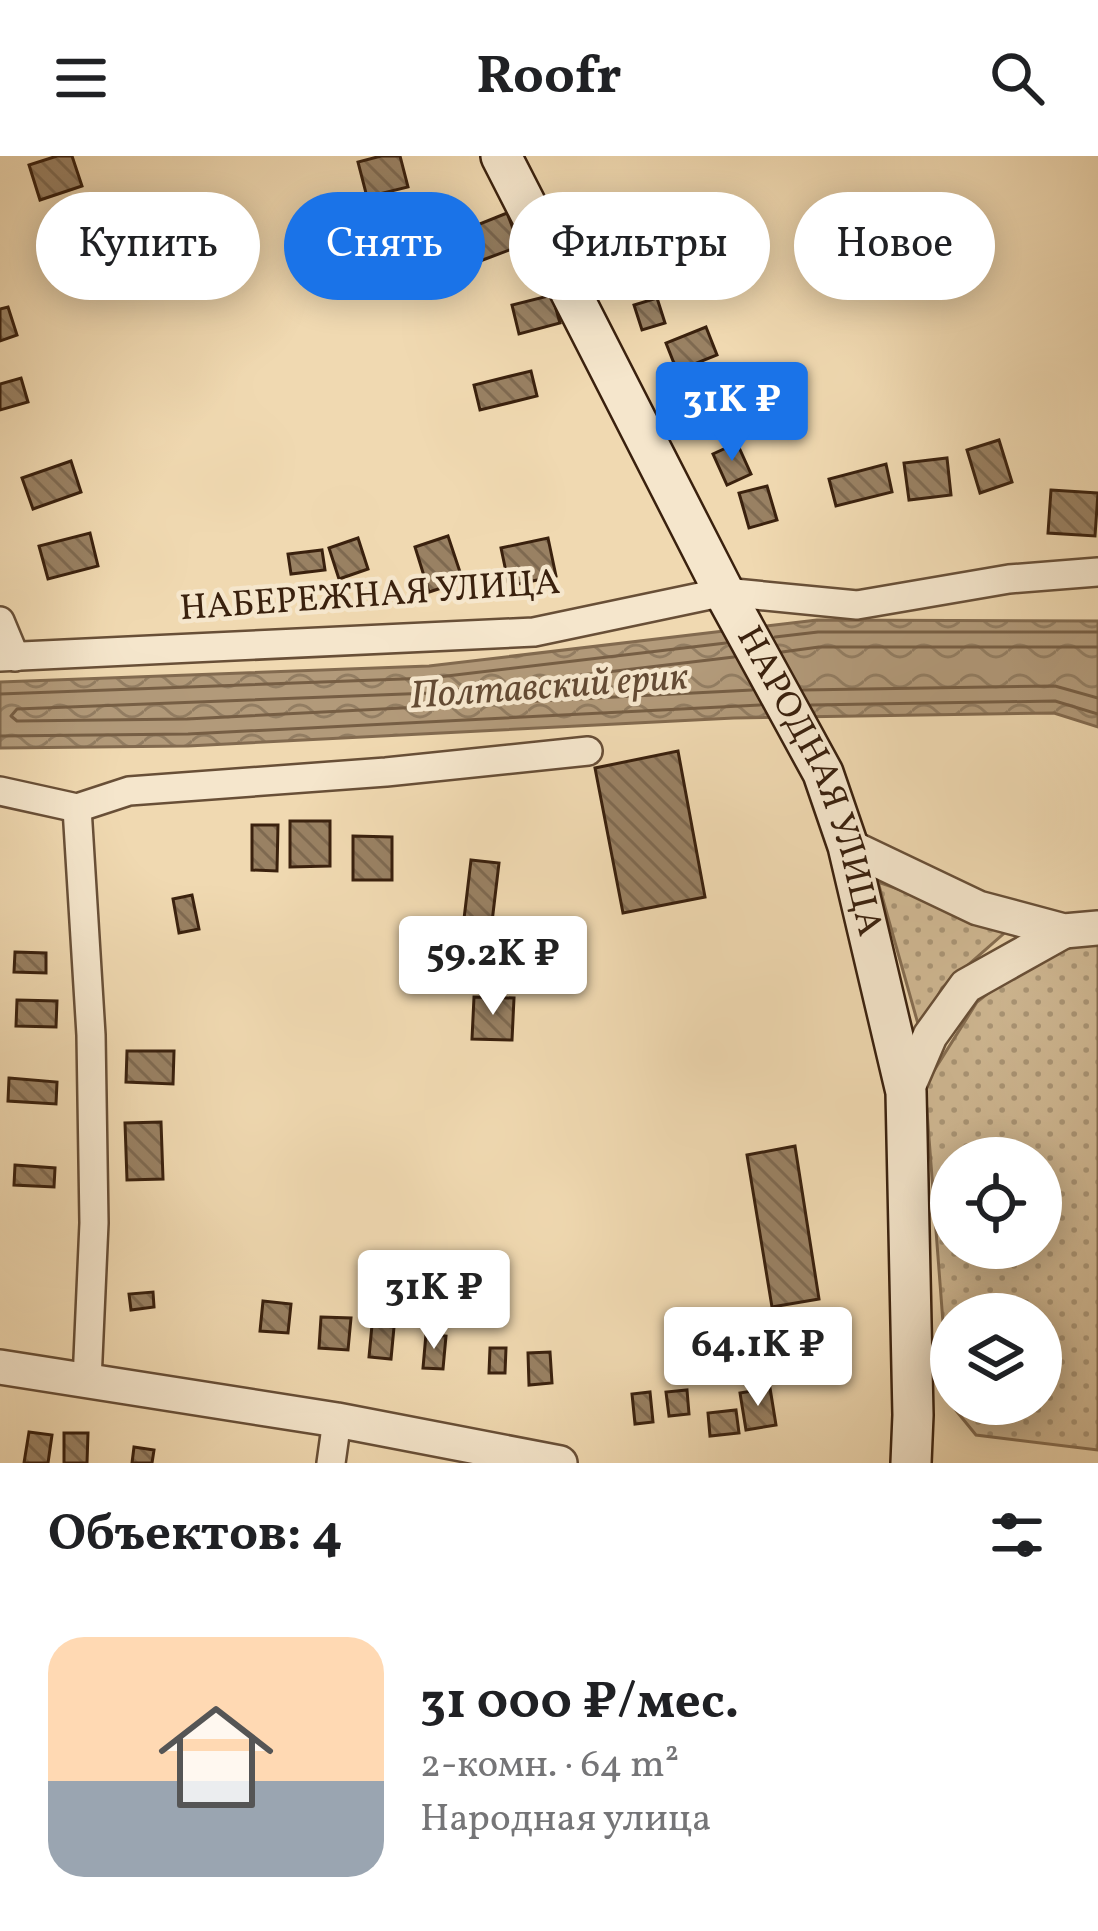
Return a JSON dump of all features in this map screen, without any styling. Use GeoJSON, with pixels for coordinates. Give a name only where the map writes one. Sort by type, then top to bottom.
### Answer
{"type":"FeatureCollection","features":[{"type":"Feature","properties":{"kind":"main road","name":"НАРОДНАЯ УЛИЦА"},"geometry":{"type":"LineString","coordinates":[[501,156],[724,592],[823,773],[848,846],[906,1092],[911,1463]]}},
{"type":"Feature","properties":{"kind":"street","name":"НАБЕРЕЖНАЯ УЛИЦА"},"geometry":{"type":"LineString","coordinates":[[8,657],[534,632],[724,592],[857,605],[1009,579],[1098,572]]}},
{"type":"Feature","properties":{"kind":"street"},"geometry":{"type":"LineString","coordinates":[[0,621],[8,657]]}},
{"type":"Feature","properties":{"kind":"street"},"geometry":{"type":"LineString","coordinates":[[0,791],[77,808],[129,791],[588,752]]}},
{"type":"Feature","properties":{"kind":"street"},"geometry":{"type":"LineString","coordinates":[[77,808],[91,1059],[94,1223],[87,1381]]}},
{"type":"Feature","properties":{"kind":"street"},"geometry":{"type":"LineString","coordinates":[[848,846],[978,908],[1064,931],[1098,928]]}},
{"type":"Feature","properties":{"kind":"street"},"geometry":{"type":"LineString","coordinates":[[906,1092],[930,1036],[966,986],[1064,931]]}},
{"type":"Feature","properties":{"kind":"street"},"geometry":{"type":"LineString","coordinates":[[0,1366],[337,1420],[560,1463]]}},
{"type":"Feature","properties":{"kind":"street"},"geometry":{"type":"LineString","coordinates":[[331,1463],[337,1420]]}},
{"type":"Feature","properties":{"kind":"shaded area"},"geometry":{"type":"Polygon","coordinates":[[[878,882],[1010,928],[942,988],[920,1031],[878,882]]]}},
{"type":"Feature","properties":{"kind":"shaded area"},"geometry":{"type":"Polygon","coordinates":[[[1098,941],[1098,1450],[976,1435],[968,1425],[1062,1425],[1062,1293],[941,1293],[939,1269],[1062,1269],[1062,1137],[930,1137],[930,1151],[925,1085],[977,1002],[1039,953],[1098,941]]]}},
{"type":"Feature","properties":{"kind":"water","name":"Полтавский ерик"},"geometry":{"type":"Polygon","coordinates":[[[817,620],[1098,621],[1098,727],[1054,713],[734,718],[188,746],[0,748],[0,682],[429,666],[817,620]]]}},
{"type":"Feature","properties":{"kind":"building"},"geometry":{"type":"Polygon","coordinates":[[[72,156],[82,186],[37,192],[29,165],[72,156]]]}},
{"type":"Feature","properties":{"kind":"building"},"geometry":{"type":"Polygon","coordinates":[[[400,156],[408,187],[366,192],[358,162],[400,156]]]}},
{"type":"Feature","properties":{"kind":"building"},"geometry":{"type":"Polygon","coordinates":[[[507,213],[509,218],[509,250],[485,259],[485,222],[507,213]]]}},
{"type":"Feature","properties":{"kind":"building"},"geometry":{"type":"Polygon","coordinates":[[[553,300],[560,323],[519,334],[512,305],[553,300]]]}},
{"type":"Feature","properties":{"kind":"building"},"geometry":{"type":"Polygon","coordinates":[[[658,300],[665,323],[642,330],[634,305],[658,300]]]}},
{"type":"Feature","properties":{"kind":"building"},"geometry":{"type":"Polygon","coordinates":[[[8,307],[17,335],[0,341],[0,309],[8,307]]]}},
{"type":"Feature","properties":{"kind":"building"},"geometry":{"type":"Polygon","coordinates":[[[706,327],[717,355],[677,371],[666,343],[706,327]]]}},
{"type":"Feature","properties":{"kind":"building"},"geometry":{"type":"Polygon","coordinates":[[[531,371],[537,396],[480,410],[474,385],[531,371]]]}},
{"type":"Feature","properties":{"kind":"building"},"geometry":{"type":"Polygon","coordinates":[[[21,378],[28,402],[0,410],[0,384],[21,378]]]}},
{"type":"Feature","properties":{"kind":"building"},"geometry":{"type":"Polygon","coordinates":[[[737,386],[747,409],[710,426],[699,403],[737,386]]]}},
{"type":"Feature","properties":{"kind":"building"},"geometry":{"type":"Polygon","coordinates":[[[999,440],[1012,482],[980,493],[967,450],[999,440]]]}},
{"type":"Feature","properties":{"kind":"building"},"geometry":{"type":"Polygon","coordinates":[[[737,443],[751,474],[727,485],[713,454],[737,443]]]}},
{"type":"Feature","properties":{"kind":"building"},"geometry":{"type":"Polygon","coordinates":[[[947,458],[951,495],[909,500],[904,463],[947,458]]]}},
{"type":"Feature","properties":{"kind":"building"},"geometry":{"type":"Polygon","coordinates":[[[71,461],[81,492],[33,509],[22,478],[71,461]]]}},
{"type":"Feature","properties":{"kind":"building"},"geometry":{"type":"Polygon","coordinates":[[[886,464],[892,492],[836,506],[829,479],[886,464]]]}},
{"type":"Feature","properties":{"kind":"building"},"geometry":{"type":"Polygon","coordinates":[[[767,486],[777,520],[749,528],[739,493],[767,486]]]}},
{"type":"Feature","properties":{"kind":"building"},"geometry":{"type":"Polygon","coordinates":[[[1051,490],[1098,493],[1095,536],[1048,533],[1051,490]]]}},
{"type":"Feature","properties":{"kind":"building"},"geometry":{"type":"Polygon","coordinates":[[[90,533],[98,566],[48,579],[39,546],[90,533]]]}},
{"type":"Feature","properties":{"kind":"building"},"geometry":{"type":"Polygon","coordinates":[[[448,536],[463,581],[429,592],[415,547],[448,536]]]}},
{"type":"Feature","properties":{"kind":"building"},"geometry":{"type":"Polygon","coordinates":[[[358,538],[368,569],[339,579],[329,548],[358,538]]]}},
{"type":"Feature","properties":{"kind":"building"},"geometry":{"type":"Polygon","coordinates":[[[548,538],[556,576],[509,586],[501,548],[548,538]]]}},
{"type":"Feature","properties":{"kind":"building"},"geometry":{"type":"Polygon","coordinates":[[[322,550],[325,570],[291,574],[288,554],[322,550]]]}},
{"type":"Feature","properties":{"kind":"building"},"geometry":{"type":"Polygon","coordinates":[[[678,751],[705,897],[623,913],[595,768],[678,751]]]}},
{"type":"Feature","properties":{"kind":"building"},"geometry":{"type":"Polygon","coordinates":[[[290,821],[330,821],[330,866],[290,867],[290,821]]]}},
{"type":"Feature","properties":{"kind":"building"},"geometry":{"type":"Polygon","coordinates":[[[252,825],[278,825],[277,871],[252,870],[252,825]]]}},
{"type":"Feature","properties":{"kind":"building"},"geometry":{"type":"Polygon","coordinates":[[[353,836],[392,837],[392,880],[353,880],[353,836]]]}},
{"type":"Feature","properties":{"kind":"building"},"geometry":{"type":"Polygon","coordinates":[[[471,860],[499,863],[487,964],[459,961],[471,860]]]}},
{"type":"Feature","properties":{"kind":"building"},"geometry":{"type":"Polygon","coordinates":[[[192,895],[199,929],[179,933],[173,899],[192,895]]]}},
{"type":"Feature","properties":{"kind":"building"},"geometry":{"type":"Polygon","coordinates":[[[15,952],[46,953],[46,973],[14,972],[15,952]]]}},
{"type":"Feature","properties":{"kind":"building"},"geometry":{"type":"Polygon","coordinates":[[[474,997],[514,998],[512,1040],[472,1039],[474,997]]]}},
{"type":"Feature","properties":{"kind":"building"},"geometry":{"type":"Polygon","coordinates":[[[17,1000],[57,1001],[56,1027],[16,1026],[17,1000]]]}},
{"type":"Feature","properties":{"kind":"building"},"geometry":{"type":"Polygon","coordinates":[[[127,1051],[174,1051],[173,1084],[126,1082],[127,1051]]]}},
{"type":"Feature","properties":{"kind":"building"},"geometry":{"type":"Polygon","coordinates":[[[9,1078],[57,1082],[56,1104],[8,1101],[9,1078]]]}},
{"type":"Feature","properties":{"kind":"building"},"geometry":{"type":"Polygon","coordinates":[[[161,1122],[163,1179],[127,1180],[125,1123],[161,1122]]]}},
{"type":"Feature","properties":{"kind":"building"},"geometry":{"type":"Polygon","coordinates":[[[795,1146],[819,1299],[772,1307],[747,1155],[795,1146]]]}},
{"type":"Feature","properties":{"kind":"building"},"geometry":{"type":"Polygon","coordinates":[[[15,1165],[55,1168],[54,1187],[14,1185],[15,1165]]]}},
{"type":"Feature","properties":{"kind":"building"},"geometry":{"type":"Polygon","coordinates":[[[153,1292],[154,1307],[131,1310],[129,1294],[153,1292]]]}},
{"type":"Feature","properties":{"kind":"building"},"geometry":{"type":"Polygon","coordinates":[[[263,1301],[291,1304],[288,1333],[260,1331],[263,1301]]]}},
{"type":"Feature","properties":{"kind":"building"},"geometry":{"type":"Polygon","coordinates":[[[321,1317],[351,1318],[348,1350],[319,1348],[321,1317]]]}},
{"type":"Feature","properties":{"kind":"building"},"geometry":{"type":"Polygon","coordinates":[[[372,1325],[394,1327],[391,1359],[369,1357],[372,1325]]]}},
{"type":"Feature","properties":{"kind":"building"},"geometry":{"type":"Polygon","coordinates":[[[426,1334],[446,1336],[443,1369],[423,1368],[426,1334]]]}},
{"type":"Feature","properties":{"kind":"building"},"geometry":{"type":"Polygon","coordinates":[[[490,1348],[506,1348],[505,1373],[489,1373],[490,1348]]]}},
{"type":"Feature","properties":{"kind":"building"},"geometry":{"type":"Polygon","coordinates":[[[550,1352],[552,1383],[529,1385],[528,1353],[550,1352]]]}},
{"type":"Feature","properties":{"kind":"building"},"geometry":{"type":"Polygon","coordinates":[[[770,1388],[776,1425],[746,1430],[740,1393],[770,1388]]]}},
{"type":"Feature","properties":{"kind":"building"},"geometry":{"type":"Polygon","coordinates":[[[687,1390],[689,1414],[669,1416],[666,1392],[687,1390]]]}},
{"type":"Feature","properties":{"kind":"building"},"geometry":{"type":"Polygon","coordinates":[[[650,1392],[653,1422],[635,1424],[632,1394],[650,1392]]]}},
{"type":"Feature","properties":{"kind":"building"},"geometry":{"type":"Polygon","coordinates":[[[736,1410],[739,1433],[710,1436],[708,1413],[736,1410]]]}},
{"type":"Feature","properties":{"kind":"building"},"geometry":{"type":"Polygon","coordinates":[[[29,1432],[52,1435],[48,1463],[24,1463],[29,1432]]]}},
{"type":"Feature","properties":{"kind":"building"},"geometry":{"type":"Polygon","coordinates":[[[64,1433],[88,1433],[87,1463],[64,1463],[64,1433]]]}},
{"type":"Feature","properties":{"kind":"building"},"geometry":{"type":"Polygon","coordinates":[[[134,1447],[154,1450],[152,1463],[132,1463],[134,1447]]]}}]}
